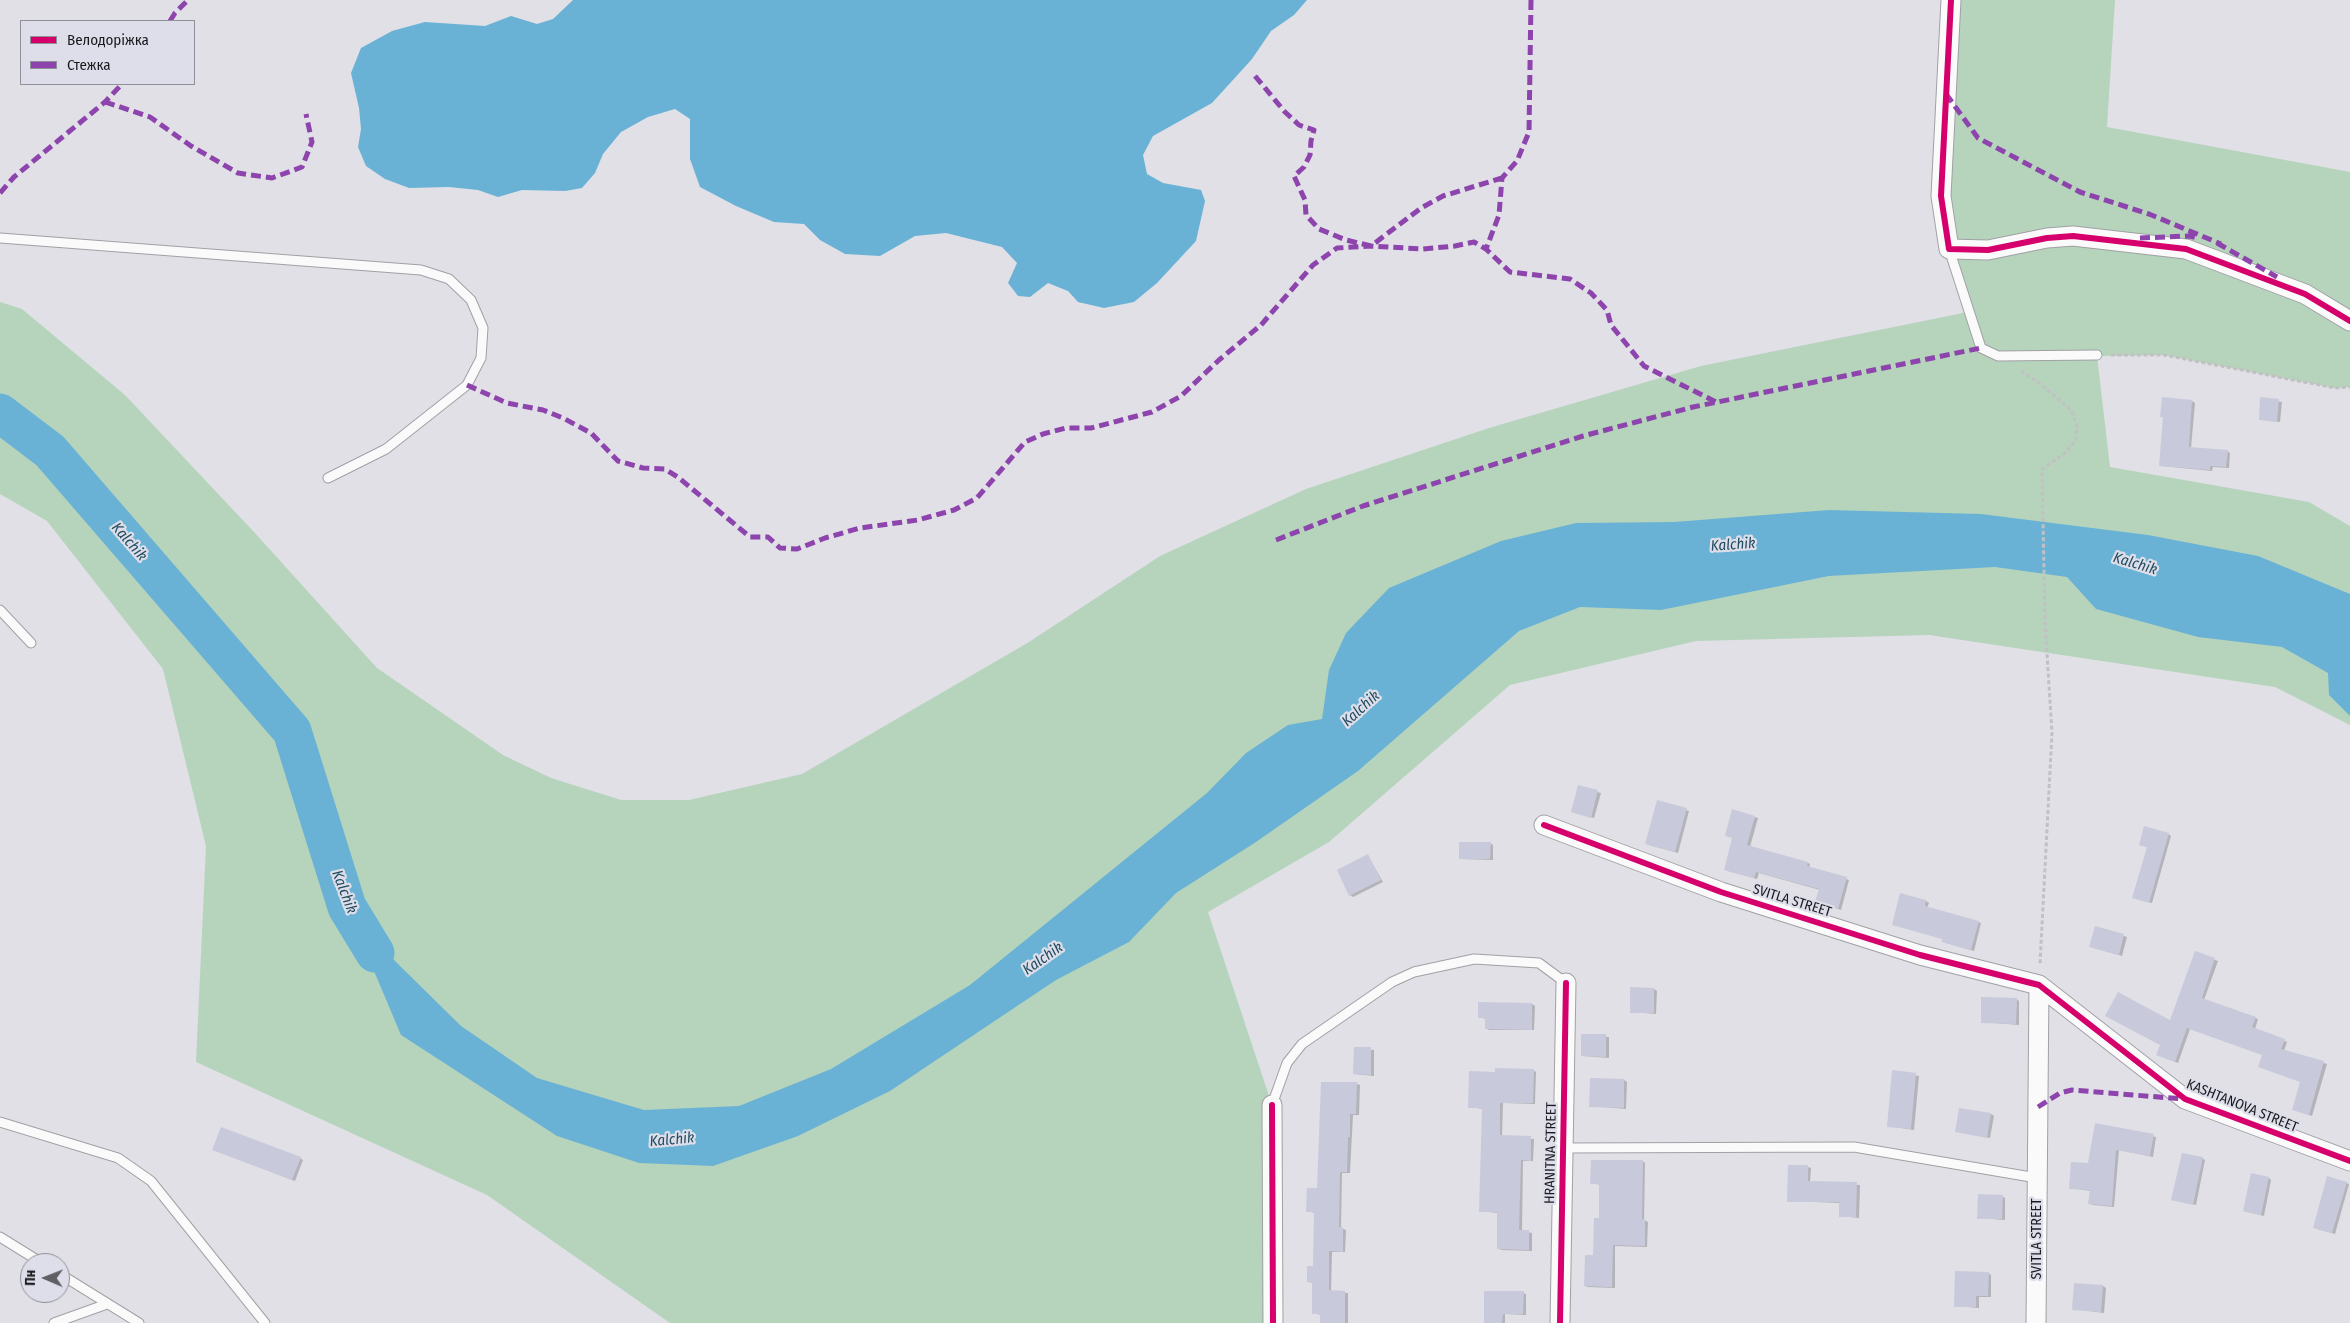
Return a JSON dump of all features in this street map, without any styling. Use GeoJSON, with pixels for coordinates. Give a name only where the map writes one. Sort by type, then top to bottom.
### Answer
{"type":"FeatureCollection","features":[{"type":"Feature","properties":{"kind":"street"},"geometry":{"type":"LineString","coordinates":[[1951,0],[1941,196],[1949,250],[1988,250],[2048,238],[2072,236],[2186,249],[2305,294],[2350,321]]}},
{"type":"Feature","properties":{"kind":"street","name":"SVITLA STREET"},"geometry":{"type":"LineString","coordinates":[[1544,825],[1721,892],[1920,955],[2039,985],[2036,1323]]}},
{"type":"Feature","properties":{"kind":"street","name":"HRANITNA STREET"},"geometry":{"type":"LineString","coordinates":[[1560,1323],[1566,983]]}},
{"type":"Feature","properties":{"kind":"street","name":"KASHTANOVA STREET"},"geometry":{"type":"LineString","coordinates":[[2039,985],[2185,1099],[2350,1162]]}},
{"type":"Feature","properties":{"kind":"street"},"geometry":{"type":"LineString","coordinates":[[1272,1105],[1273,1323]]}},
{"type":"Feature","properties":{"kind":"lane"},"geometry":{"type":"LineString","coordinates":[[0,238],[421,270],[449,279],[471,300],[482,328],[481,358],[466,385],[386,449],[328,478]]}},
{"type":"Feature","properties":{"kind":"lane"},"geometry":{"type":"LineString","coordinates":[[1949,250],[1981,348],[1998,356],[2096,355]]}},
{"type":"Feature","properties":{"kind":"lane"},"geometry":{"type":"LineString","coordinates":[[0,610],[31,642]]}},
{"type":"Feature","properties":{"kind":"lane"},"geometry":{"type":"LineString","coordinates":[[1272,1105],[1287,1063],[1302,1044],[1392,982],[1414,972],[1474,959],[1539,963],[1566,983]]}},
{"type":"Feature","properties":{"kind":"lane"},"geometry":{"type":"LineString","coordinates":[[0,1122],[118,1158],[151,1181],[265,1323]]}},
{"type":"Feature","properties":{"kind":"lane"},"geometry":{"type":"LineString","coordinates":[[1563,1148],[1854,1147],[2037,1178]]}},
{"type":"Feature","properties":{"kind":"lane"},"geometry":{"type":"LineString","coordinates":[[0,1237],[26,1253]]}},
{"type":"Feature","properties":{"kind":"lane"},"geometry":{"type":"LineString","coordinates":[[70,1280],[139,1323]]}},
{"type":"Feature","properties":{"kind":"lane"},"geometry":{"type":"LineString","coordinates":[[54,1323],[107,1304]]}},
{"type":"Feature","properties":{"kind":"path"},"geometry":{"type":"LineString","coordinates":[[2096,355],[2164,355],[2335,388],[2350,387]]}},
{"type":"Feature","properties":{"kind":"path"},"geometry":{"type":"LineString","coordinates":[[1998,356],[2038,382],[2071,410],[2077,426],[2076,440],[2065,454],[2042,469],[2045,622],[2052,733],[2039,985]]}},
{"type":"Feature","properties":{"kind":"green space"},"geometry":{"type":"Polygon","coordinates":[[[1951,0],[2115,0],[2107,127],[2350,172],[2350,387],[2335,388],[2164,355],[2097,356],[2110,467],[2309,502],[2350,526],[2350,725],[2275,687],[1929,635],[1696,641],[1510,685],[1329,842],[1208,912],[1272,1105],[1273,1323],[670,1323],[487,1195],[196,1062],[206,846],[163,669],[47,521],[0,494],[0,302],[22,309],[125,395],[254,532],[377,668],[503,755],[551,778],[621,800],[689,800],[802,774],[1029,642],[1160,556],[1306,489],[1489,428],[1701,366],[1968,312],[1949,249],[1951,0]]]}},
{"type":"Feature","properties":{"kind":"water"},"geometry":{"type":"Polygon","coordinates":[[[573,0],[1307,0],[1294,15],[1271,31],[1252,59],[1212,103],[1153,136],[1143,155],[1147,174],[1163,183],[1201,190],[1205,201],[1196,241],[1157,283],[1134,302],[1104,308],[1078,302],[1068,291],[1048,283],[1030,297],[1018,296],[1008,283],[1017,263],[1002,247],[946,233],[915,236],[880,256],[845,254],[820,240],[804,224],[774,222],[736,206],[700,187],[690,159],[690,119],[675,109],[648,117],[621,132],[603,154],[595,173],[582,188],[565,191],[522,190],[498,197],[478,190],[449,187],[409,188],[385,179],[366,166],[358,147],[361,129],[359,108],[351,73],[361,48],[392,31],[425,22],[485,26],[511,16],[537,24],[553,19],[573,0]]]}},
{"type":"Feature","properties":{"kind":"water"},"geometry":{"type":"Polygon","coordinates":[[[1829,510],[1981,514],[2148,535],[2258,556],[2350,594],[2350,716],[2329,695],[2328,673],[2282,647],[2198,637],[2096,609],[2067,577],[1995,567],[1829,576],[1661,610],[1580,607],[1519,631],[1358,771],[1256,842],[1176,893],[1129,942],[1056,980],[890,1091],[798,1136],[713,1166],[639,1163],[557,1136],[401,1035],[347,907],[396,962],[461,1026],[537,1078],[644,1110],[739,1106],[831,1069],[970,985],[1207,793],[1246,753],[1288,725],[1322,719],[1329,670],[1346,633],[1389,588],[1501,541],[1576,523],[1674,522],[1829,510]]]}},
{"type":"Feature","properties":{"kind":"building"},"geometry":{"type":"Polygon","coordinates":[[[2162,397],[2192,400],[2189,447],[2228,450],[2226,467],[2210,466],[2210,470],[2159,466],[2163,417],[2160,417],[2162,397]]]}},
{"type":"Feature","properties":{"kind":"building"},"geometry":{"type":"Polygon","coordinates":[[[2260,397],[2279,399],[2277,422],[2259,420],[2260,397]]]}},
{"type":"Feature","properties":{"kind":"building"},"geometry":{"type":"Polygon","coordinates":[[[1578,785],[1598,790],[1591,818],[1571,812],[1578,785]]]}},
{"type":"Feature","properties":{"kind":"building"},"geometry":{"type":"Polygon","coordinates":[[[1657,800],[1687,808],[1675,852],[1645,844],[1657,800]]]}},
{"type":"Feature","properties":{"kind":"building"},"geometry":{"type":"Polygon","coordinates":[[[1732,809],[1755,816],[1747,845],[1808,862],[1807,866],[1847,877],[1838,909],[1815,902],[1819,889],[1756,872],[1754,878],[1724,870],[1732,838],[1725,836],[1732,809]]]}},
{"type":"Feature","properties":{"kind":"building"},"geometry":{"type":"Polygon","coordinates":[[[2144,826],[2169,833],[2149,903],[2132,898],[2147,847],[2139,845],[2144,826]]]}},
{"type":"Feature","properties":{"kind":"building"},"geometry":{"type":"Polygon","coordinates":[[[1459,842],[1491,842],[1490,859],[1459,859],[1459,842]]]}},
{"type":"Feature","properties":{"kind":"building"},"geometry":{"type":"Polygon","coordinates":[[[1368,854],[1381,880],[1349,896],[1337,870],[1368,854]]]}},
{"type":"Feature","properties":{"kind":"building"},"geometry":{"type":"Polygon","coordinates":[[[1900,893],[1926,900],[1925,906],[1979,921],[1971,950],[1942,942],[1942,939],[1892,925],[1900,893]]]}},
{"type":"Feature","properties":{"kind":"building"},"geometry":{"type":"Polygon","coordinates":[[[2095,926],[2124,934],[2119,955],[2089,947],[2095,926]]]}},
{"type":"Feature","properties":{"kind":"building"},"geometry":{"type":"Polygon","coordinates":[[[2195,951],[2215,958],[2202,998],[2256,1017],[2252,1027],[2285,1039],[2281,1049],[2324,1061],[2309,1115],[2292,1110],[2300,1082],[2258,1067],[2262,1055],[2187,1028],[2175,1062],[2156,1055],[2160,1045],[2105,1016],[2118,992],[2170,1020],[2195,951]]]}},
{"type":"Feature","properties":{"kind":"building"},"geometry":{"type":"Polygon","coordinates":[[[1630,987],[1654,988],[1654,1013],[1630,1013],[1630,987]]]}},
{"type":"Feature","properties":{"kind":"building"},"geometry":{"type":"Polygon","coordinates":[[[1981,997],[2017,998],[2016,1024],[1981,1023],[1981,997]]]}},
{"type":"Feature","properties":{"kind":"building"},"geometry":{"type":"Polygon","coordinates":[[[1478,1002],[1532,1003],[1532,1030],[1485,1029],[1485,1018],[1478,1018],[1478,1002]]]}},
{"type":"Feature","properties":{"kind":"building"},"geometry":{"type":"Polygon","coordinates":[[[1581,1034],[1606,1034],[1606,1057],[1581,1056],[1581,1034]]]}},
{"type":"Feature","properties":{"kind":"building"},"geometry":{"type":"Polygon","coordinates":[[[1354,1047],[1371,1047],[1371,1075],[1353,1074],[1354,1047]]]}},
{"type":"Feature","properties":{"kind":"building"},"geometry":{"type":"Polygon","coordinates":[[[1495,1068],[1534,1069],[1533,1103],[1500,1103],[1500,1135],[1531,1136],[1531,1161],[1521,1160],[1519,1230],[1529,1230],[1529,1250],[1497,1249],[1497,1212],[1479,1212],[1482,1108],[1468,1108],[1469,1071],[1495,1072],[1495,1068]]]}},
{"type":"Feature","properties":{"kind":"building"},"geometry":{"type":"Polygon","coordinates":[[[1892,1070],[1916,1073],[1911,1129],[1887,1127],[1892,1070]]]}},
{"type":"Feature","properties":{"kind":"building"},"geometry":{"type":"Polygon","coordinates":[[[1590,1078],[1624,1079],[1624,1108],[1589,1107],[1590,1078]]]}},
{"type":"Feature","properties":{"kind":"building"},"geometry":{"type":"Polygon","coordinates":[[[1321,1082],[1357,1082],[1356,1114],[1350,1114],[1347,1172],[1340,1172],[1339,1227],[1343,1227],[1343,1252],[1329,1251],[1329,1290],[1345,1291],[1345,1323],[1320,1323],[1320,1314],[1312,1314],[1312,1282],[1307,1282],[1307,1266],[1313,1266],[1314,1212],[1306,1212],[1307,1188],[1317,1188],[1321,1082]]]}},
{"type":"Feature","properties":{"kind":"building"},"geometry":{"type":"Polygon","coordinates":[[[1959,1108],[1991,1113],[1987,1138],[1955,1132],[1959,1108]]]}},
{"type":"Feature","properties":{"kind":"building"},"geometry":{"type":"Polygon","coordinates":[[[2095,1123],[2154,1134],[2150,1156],[2116,1150],[2112,1206],[2088,1204],[2090,1190],[2069,1189],[2071,1162],[2088,1163],[2095,1123]]]}},
{"type":"Feature","properties":{"kind":"building"},"geometry":{"type":"Polygon","coordinates":[[[221,1127],[301,1157],[292,1180],[212,1150],[221,1127]]]}},
{"type":"Feature","properties":{"kind":"building"},"geometry":{"type":"Polygon","coordinates":[[[2182,1153],[2203,1157],[2193,1205],[2171,1200],[2182,1153]]]}},
{"type":"Feature","properties":{"kind":"building"},"geometry":{"type":"Polygon","coordinates":[[[1591,1160],[1643,1160],[1642,1219],[1645,1219],[1645,1246],[1613,1245],[1612,1287],[1584,1286],[1585,1255],[1593,1255],[1594,1218],[1599,1218],[1599,1184],[1590,1184],[1591,1160]]]}},
{"type":"Feature","properties":{"kind":"building"},"geometry":{"type":"Polygon","coordinates":[[[1788,1165],[1808,1165],[1808,1181],[1857,1182],[1856,1217],[1839,1217],[1839,1202],[1787,1202],[1788,1165]]]}},
{"type":"Feature","properties":{"kind":"building"},"geometry":{"type":"Polygon","coordinates":[[[2251,1173],[2269,1177],[2261,1215],[2243,1211],[2251,1173]]]}},
{"type":"Feature","properties":{"kind":"building"},"geometry":{"type":"Polygon","coordinates":[[[2327,1176],[2347,1182],[2332,1233],[2313,1228],[2327,1176]]]}},
{"type":"Feature","properties":{"kind":"building"},"geometry":{"type":"Polygon","coordinates":[[[1978,1194],[2003,1195],[2002,1219],[1977,1219],[1978,1194]]]}},
{"type":"Feature","properties":{"kind":"building"},"geometry":{"type":"Polygon","coordinates":[[[1955,1271],[1989,1272],[1988,1296],[1976,1296],[1976,1307],[1954,1307],[1955,1271]]]}},
{"type":"Feature","properties":{"kind":"building"},"geometry":{"type":"Polygon","coordinates":[[[2074,1283],[2103,1285],[2101,1312],[2072,1310],[2074,1283]]]}},
{"type":"Feature","properties":{"kind":"building"},"geometry":{"type":"Polygon","coordinates":[[[1484,1291],[1524,1291],[1523,1314],[1503,1314],[1502,1323],[1484,1323],[1484,1291]]]}},
{"type":"Feature","properties":{"kind":"waterway","name":"Kalchik"},"geometry":{"type":"LineString","coordinates":[[0,413],[50,451],[292,731],[347,907],[375,953]]}},
{"type":"Feature","properties":{"kind":"marked path"},"geometry":{"type":"LineString","coordinates":[[171,20],[188,0]]}},
{"type":"Feature","properties":{"kind":"marked path"},"geometry":{"type":"LineString","coordinates":[[1531,0],[1529,132],[1517,161],[1502,178],[1499,215],[1486,249],[1510,272],[1570,279],[1591,293],[1607,310],[1611,325],[1644,366],[1716,402]]}},
{"type":"Feature","properties":{"kind":"marked path"},"geometry":{"type":"LineString","coordinates":[[1255,76],[1285,112],[1299,125],[1314,130],[1310,155],[1304,167],[1294,176],[1305,200],[1306,215],[1319,229],[1346,240],[1371,246],[1421,208],[1443,196],[1502,178]]}},
{"type":"Feature","properties":{"kind":"marked path"},"geometry":{"type":"LineString","coordinates":[[0,193],[14,177],[105,102],[121,85]]}},
{"type":"Feature","properties":{"kind":"marked path"},"geometry":{"type":"LineString","coordinates":[[1946,94],[1978,138],[2080,192],[2149,214],[2221,244]]}},
{"type":"Feature","properties":{"kind":"marked path"},"geometry":{"type":"LineString","coordinates":[[105,102],[150,117],[191,146],[238,173],[272,178],[302,167],[312,142],[306,114]]}},
{"type":"Feature","properties":{"kind":"marked path"},"geometry":{"type":"LineString","coordinates":[[2140,238],[2189,236],[2197,238]]}},
{"type":"Feature","properties":{"kind":"marked path"},"geometry":{"type":"LineString","coordinates":[[467,385],[507,403],[543,410],[563,418],[591,433],[618,461],[643,468],[665,469],[679,478],[750,537],[768,537],[780,548],[797,549],[825,538],[860,528],[918,520],[954,510],[977,498],[1025,442],[1043,434],[1066,428],[1091,428],[1152,412],[1181,396],[1219,360],[1261,325],[1313,265],[1337,248],[1371,246],[1423,249],[1474,242],[1486,249]]}},
{"type":"Feature","properties":{"kind":"marked path"},"geometry":{"type":"LineString","coordinates":[[2217,243],[2277,277]]}},
{"type":"Feature","properties":{"kind":"marked path"},"geometry":{"type":"LineString","coordinates":[[1276,540],[1363,506],[1583,436],[1693,407],[1981,348]]}},
{"type":"Feature","properties":{"kind":"marked path"},"geometry":{"type":"LineString","coordinates":[[2038,1107],[2060,1093],[2072,1090],[2183,1099]]}},
{"type":"Feature","properties":{"kind":"cycle path"},"geometry":{"type":"LineString","coordinates":[[1951,0],[1941,196],[1949,249],[1988,250],[2047,238],[2073,236],[2186,249],[2305,294],[2350,321]]}},
{"type":"Feature","properties":{"kind":"cycle path"},"geometry":{"type":"LineString","coordinates":[[1544,825],[1721,892],[1920,955],[2039,985],[2185,1099],[2350,1161]]}},
{"type":"Feature","properties":{"kind":"cycle path"},"geometry":{"type":"LineString","coordinates":[[1560,1323],[1566,983]]}},
{"type":"Feature","properties":{"kind":"cycle path"},"geometry":{"type":"LineString","coordinates":[[1272,1105],[1273,1323]]}}]}
